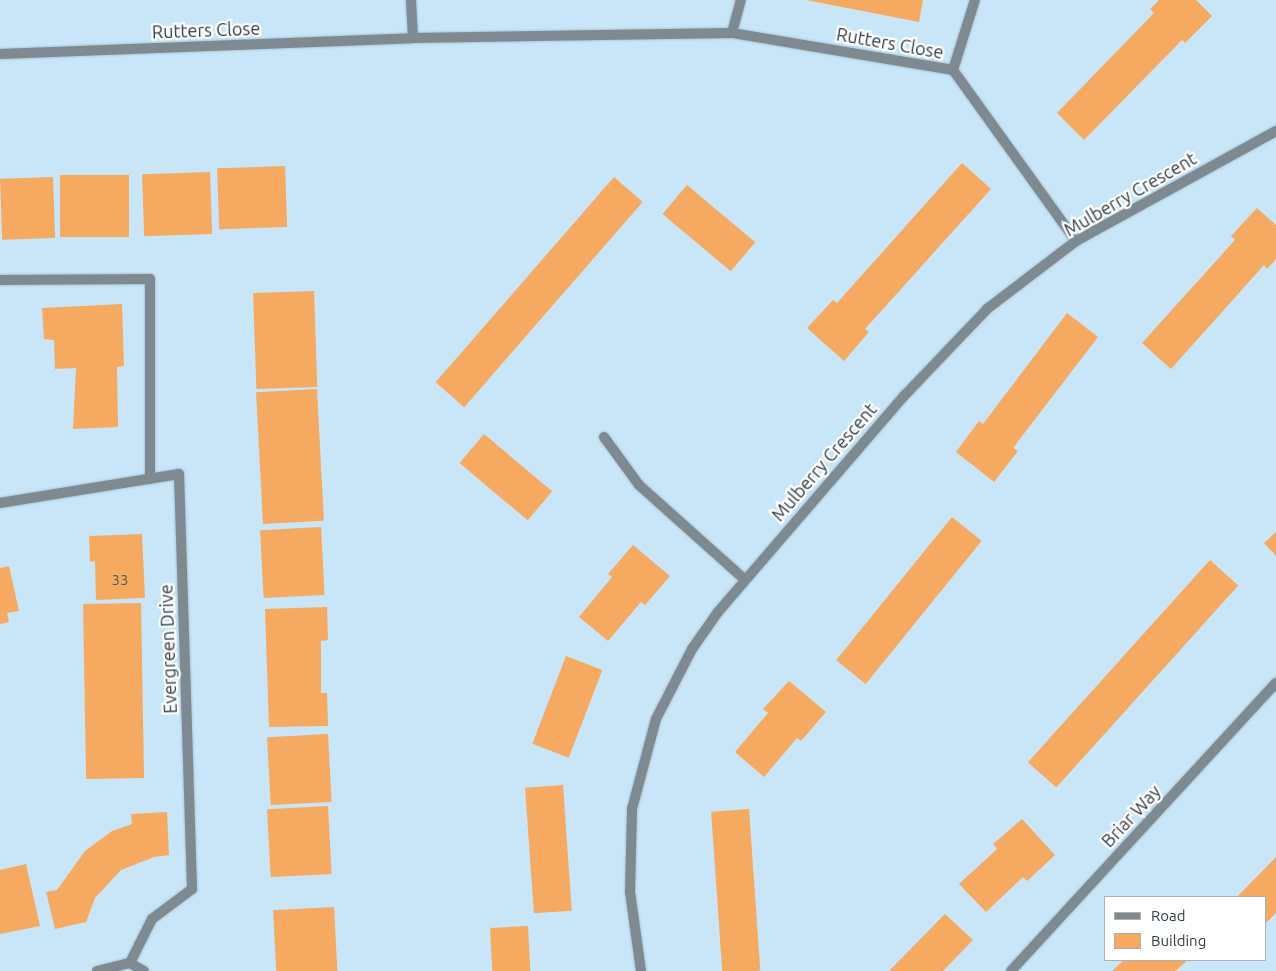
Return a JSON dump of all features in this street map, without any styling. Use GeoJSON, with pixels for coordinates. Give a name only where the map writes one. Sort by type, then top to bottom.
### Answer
{"type":"FeatureCollection","features":[{"type":"Feature","properties":{"kind":"street"},"geometry":{"type":"LineString","coordinates":[[411,0],[413,38]]}},
{"type":"Feature","properties":{"kind":"street"},"geometry":{"type":"LineString","coordinates":[[732,33],[741,0]]}},
{"type":"Feature","properties":{"kind":"street"},"geometry":{"type":"LineString","coordinates":[[953,70],[975,0]]}},
{"type":"Feature","properties":{"kind":"street","name":"Rutters Close"},"geometry":{"type":"LineString","coordinates":[[0,54],[413,38],[732,33],[953,70],[1076,242]]}},
{"type":"Feature","properties":{"kind":"street","name":"Mulberry Crescent"},"geometry":{"type":"LineString","coordinates":[[641,971],[630,892],[629,859],[632,809],[642,764],[656,719],[692,649],[744,579],[904,396],[986,309],[1076,242],[1276,131]]}},
{"type":"Feature","properties":{"kind":"street"},"geometry":{"type":"LineString","coordinates":[[0,280],[150,279],[150,478]]}},
{"type":"Feature","properties":{"kind":"street"},"geometry":{"type":"LineString","coordinates":[[604,437],[639,485],[744,579]]}},
{"type":"Feature","properties":{"kind":"street","name":"Evergreen Drive"},"geometry":{"type":"LineString","coordinates":[[0,504],[179,474],[192,889],[152,919],[130,963]]}},
{"type":"Feature","properties":{"kind":"street","name":"Briar Way"},"geometry":{"type":"LineString","coordinates":[[1011,971],[1276,683]]}},
{"type":"Feature","properties":{"kind":"street"},"geometry":{"type":"LineString","coordinates":[[97,971],[130,963],[144,971]]}},
{"type":"Feature","properties":{"kind":"building"},"geometry":{"type":"Polygon","coordinates":[[[806,0],[923,0],[919,22],[806,0]]]}},
{"type":"Feature","properties":{"kind":"building"},"geometry":{"type":"Polygon","coordinates":[[[1159,0],[1196,0],[1212,16],[1185,43],[1182,40],[1084,140],[1057,113],[1154,13],[1150,9],[1159,0]]]}},
{"type":"Feature","properties":{"kind":"building"},"geometry":{"type":"Polygon","coordinates":[[[962,163],[991,189],[865,329],[869,332],[844,361],[807,328],[833,300],[837,303],[962,163]]]}},
{"type":"Feature","properties":{"kind":"building"},"geometry":{"type":"Polygon","coordinates":[[[285,166],[287,227],[219,229],[217,168],[285,166]]]}},
{"type":"Feature","properties":{"kind":"building"},"geometry":{"type":"Polygon","coordinates":[[[210,172],[212,234],[144,236],[142,174],[210,172]]]}},
{"type":"Feature","properties":{"kind":"building"},"geometry":{"type":"Polygon","coordinates":[[[60,175],[129,175],[129,237],[60,237],[60,175]]]}},
{"type":"Feature","properties":{"kind":"building"},"geometry":{"type":"Polygon","coordinates":[[[53,177],[55,238],[2,240],[0,179],[53,177]]]}},
{"type":"Feature","properties":{"kind":"building"},"geometry":{"type":"Polygon","coordinates":[[[614,177],[643,202],[464,407],[436,382],[614,177]]]}},
{"type":"Feature","properties":{"kind":"building"},"geometry":{"type":"Polygon","coordinates":[[[687,185],[755,242],[731,271],[663,214],[687,185]]]}},
{"type":"Feature","properties":{"kind":"building"},"geometry":{"type":"Polygon","coordinates":[[[1257,208],[1276,225],[1276,259],[1267,269],[1264,265],[1171,369],[1142,343],[1235,240],[1231,236],[1257,208]]]}},
{"type":"Feature","properties":{"kind":"building"},"geometry":{"type":"Polygon","coordinates":[[[314,291],[317,387],[256,389],[253,293],[314,291]]]}},
{"type":"Feature","properties":{"kind":"building"},"geometry":{"type":"Polygon","coordinates":[[[122,304],[124,366],[117,367],[118,427],[73,429],[76,368],[55,369],[54,340],[44,339],[42,308],[122,304]]]}},
{"type":"Feature","properties":{"kind":"building"},"geometry":{"type":"Polygon","coordinates":[[[1067,313],[1098,337],[1013,448],[1018,451],[994,482],[956,452],[979,421],[983,424],[1067,313]]]}},
{"type":"Feature","properties":{"kind":"building"},"geometry":{"type":"Polygon","coordinates":[[[317,389],[324,521],[263,524],[256,392],[317,389]]]}},
{"type":"Feature","properties":{"kind":"building"},"geometry":{"type":"Polygon","coordinates":[[[484,434],[552,491],[528,520],[460,463],[484,434]]]}},
{"type":"Feature","properties":{"kind":"building"},"geometry":{"type":"Polygon","coordinates":[[[952,517],[982,541],[866,684],[836,660],[952,517]]]}},
{"type":"Feature","properties":{"kind":"building"},"geometry":{"type":"Polygon","coordinates":[[[321,527],[325,595],[264,598],[260,530],[321,527]]]}},
{"type":"Feature","properties":{"kind":"building"},"geometry":{"type":"Polygon","coordinates":[[[1276,532],[1276,556],[1264,543],[1276,532]]]}},
{"type":"Feature","properties":{"kind":"building"},"geometry":{"type":"Polygon","coordinates":[[[142,534],[145,598],[96,600],[95,561],[90,562],[89,536],[142,534]]]}},
{"type":"Feature","properties":{"kind":"building"},"geometry":{"type":"Polygon","coordinates":[[[633,545],[670,576],[645,605],[641,602],[608,641],[579,617],[612,577],[608,574],[633,545]]]}},
{"type":"Feature","properties":{"kind":"building"},"geometry":{"type":"Polygon","coordinates":[[[1210,560],[1238,585],[1056,788],[1028,762],[1210,560]]]}},
{"type":"Feature","properties":{"kind":"building"},"geometry":{"type":"Polygon","coordinates":[[[9,566],[19,611],[7,613],[9,622],[0,624],[0,568],[9,566]]]}},
{"type":"Feature","properties":{"kind":"building"},"geometry":{"type":"Polygon","coordinates":[[[141,603],[144,778],[86,779],[83,604],[141,603]]]}},
{"type":"Feature","properties":{"kind":"building"},"geometry":{"type":"Polygon","coordinates":[[[327,607],[328,640],[321,641],[321,693],[327,693],[328,726],[269,727],[265,609],[327,607]]]}},
{"type":"Feature","properties":{"kind":"building"},"geometry":{"type":"Polygon","coordinates":[[[566,656],[602,670],[569,758],[532,744],[566,656]]]}},
{"type":"Feature","properties":{"kind":"building"},"geometry":{"type":"Polygon","coordinates":[[[789,681],[826,712],[801,741],[797,738],[764,777],[735,752],[768,713],[763,709],[789,681]]]}},
{"type":"Feature","properties":{"kind":"building"},"geometry":{"type":"Polygon","coordinates":[[[328,734],[332,802],[271,805],[267,737],[328,734]]]}},
{"type":"Feature","properties":{"kind":"building"},"geometry":{"type":"Polygon","coordinates":[[[563,785],[572,911],[534,913],[525,788],[563,785]]]}},
{"type":"Feature","properties":{"kind":"building"},"geometry":{"type":"Polygon","coordinates":[[[328,806],[332,874],[271,877],[267,809],[328,806]]]}},
{"type":"Feature","properties":{"kind":"building"},"geometry":{"type":"Polygon","coordinates":[[[749,809],[760,971],[722,971],[711,812],[749,809]]]}},
{"type":"Feature","properties":{"kind":"building"},"geometry":{"type":"Polygon","coordinates":[[[167,812],[169,855],[154,857],[121,870],[95,898],[86,922],[55,929],[46,892],[57,890],[85,851],[112,831],[132,824],[131,814],[167,812]]]}},
{"type":"Feature","properties":{"kind":"building"},"geometry":{"type":"Polygon","coordinates":[[[1022,819],[1055,855],[1027,881],[1023,877],[986,912],[959,884],[997,849],[993,844],[1022,819]]]}},
{"type":"Feature","properties":{"kind":"building"},"geometry":{"type":"Polygon","coordinates":[[[1276,857],[1276,913],[1266,923],[1266,896],[1238,896],[1276,857]]]}},
{"type":"Feature","properties":{"kind":"building"},"geometry":{"type":"Polygon","coordinates":[[[26,864],[40,926],[0,934],[0,870],[26,864]]]}},
{"type":"Feature","properties":{"kind":"building"},"geometry":{"type":"Polygon","coordinates":[[[334,907],[337,971],[276,971],[273,910],[334,907]]]}},
{"type":"Feature","properties":{"kind":"building"},"geometry":{"type":"Polygon","coordinates":[[[945,914],[973,940],[943,971],[889,971],[945,914]]]}},
{"type":"Feature","properties":{"kind":"building"},"geometry":{"type":"Polygon","coordinates":[[[528,926],[530,971],[492,971],[490,928],[528,926]]]}},
{"type":"Feature","properties":{"kind":"building"},"geometry":{"type":"Polygon","coordinates":[[[1123,961],[1186,962],[1175,971],[1112,971],[1123,961]]]}}]}
